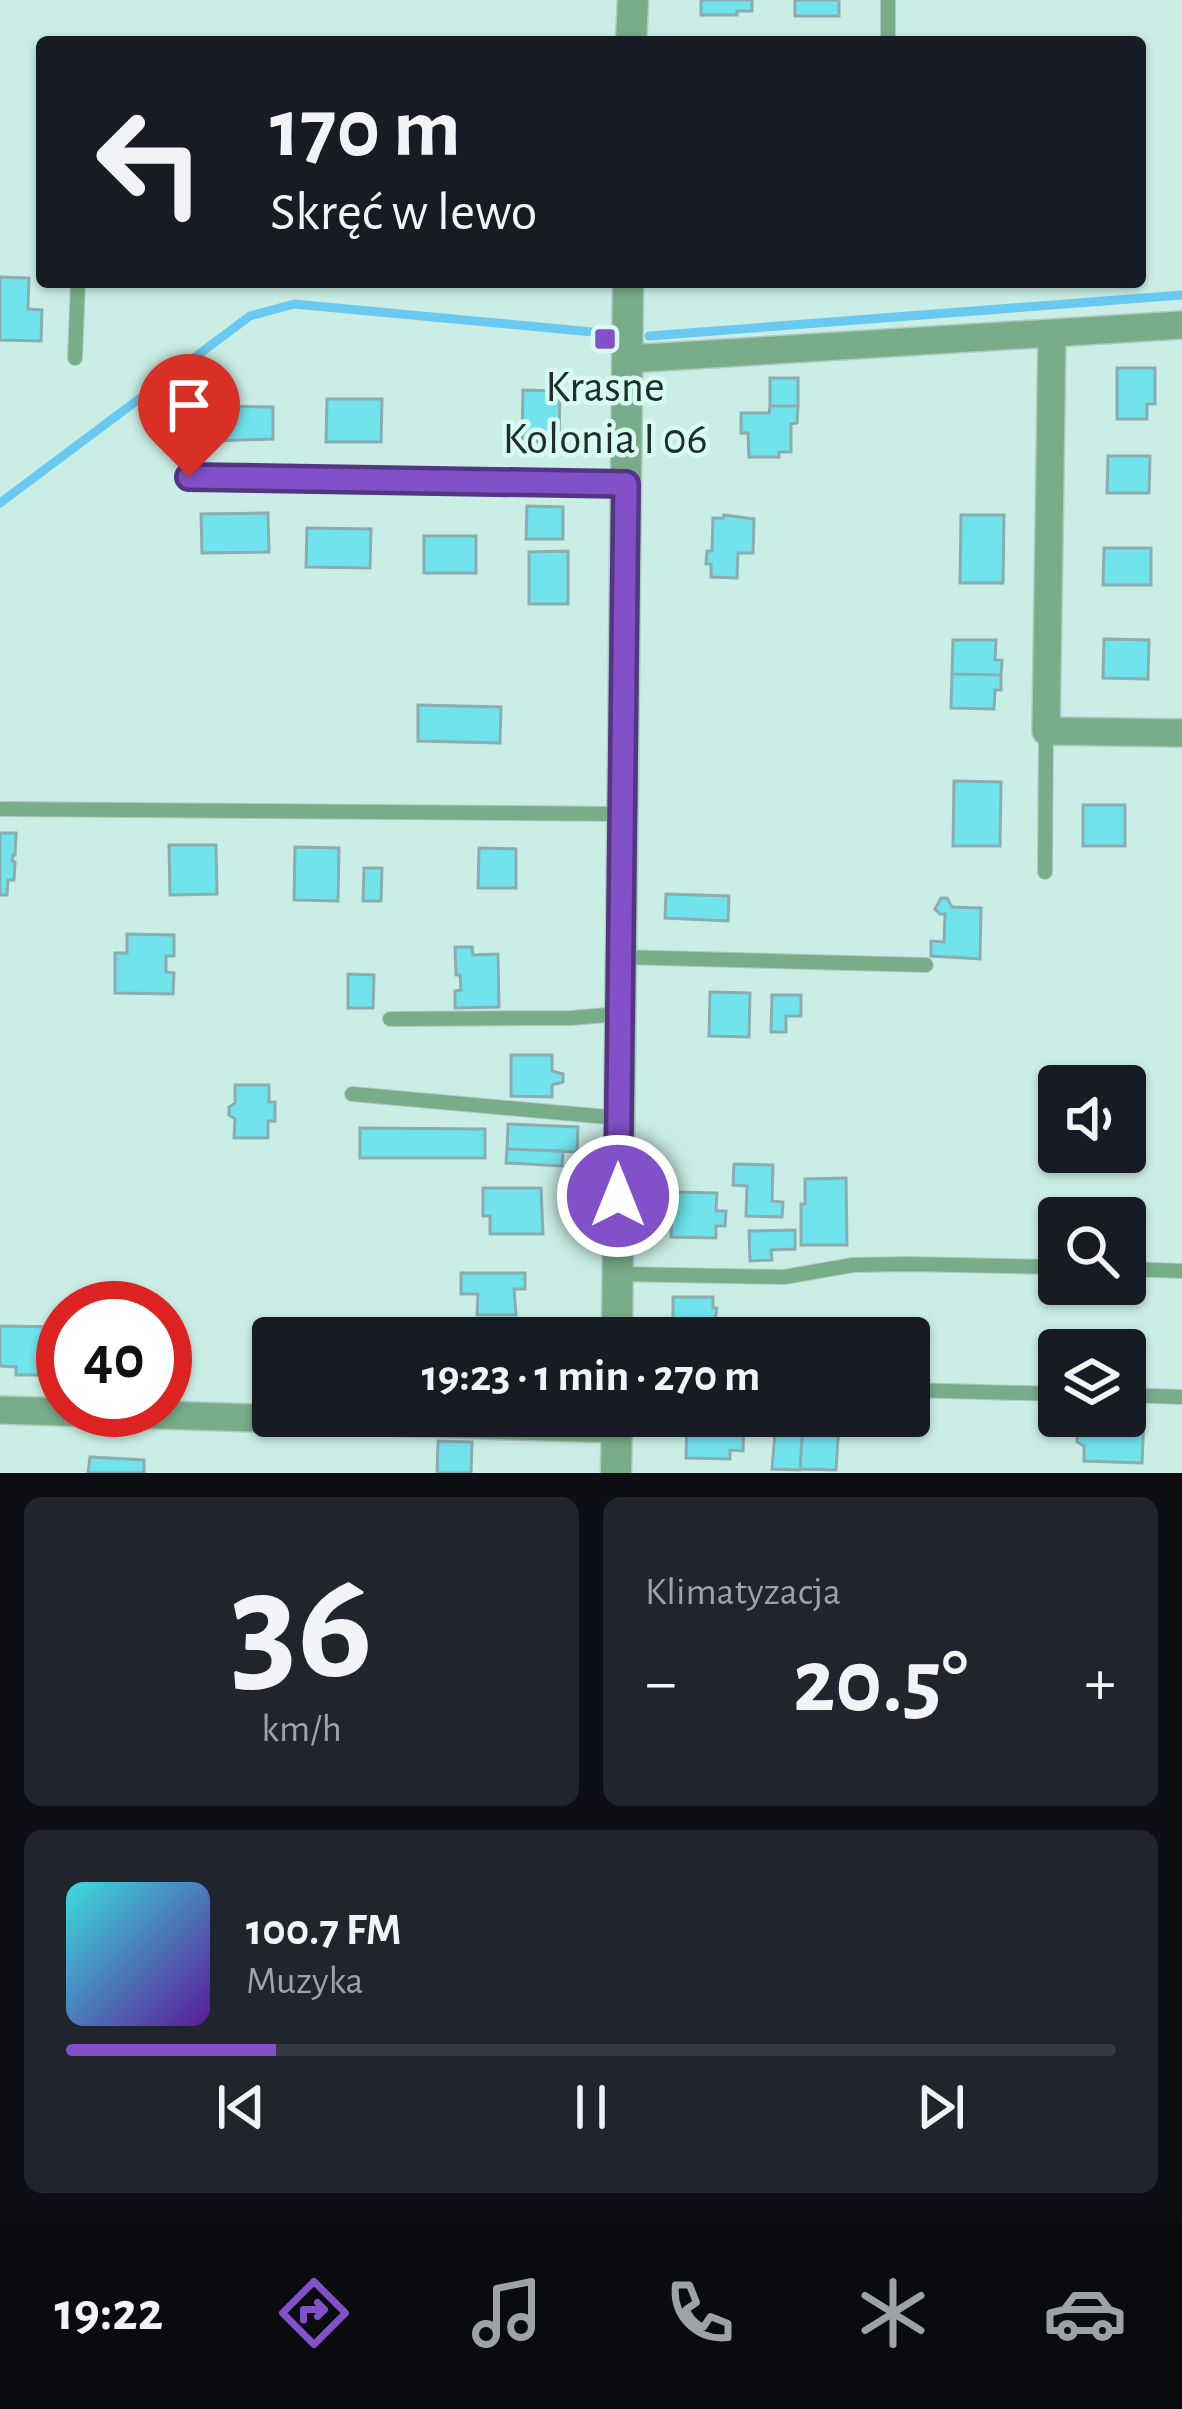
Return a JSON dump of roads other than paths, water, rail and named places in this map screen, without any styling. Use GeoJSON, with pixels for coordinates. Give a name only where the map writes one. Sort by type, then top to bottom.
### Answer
{"type":"FeatureCollection","features":[{"type":"Feature","properties":{"kind":"street"},"geometry":{"type":"LineString","coordinates":[[632,36],[633,0]]}},
{"type":"Feature","properties":{"kind":"street"},"geometry":{"type":"LineString","coordinates":[[617,1317],[628,288]]}},
{"type":"Feature","properties":{"kind":"street"},"geometry":{"type":"LineString","coordinates":[[628,359],[1182,326]]}},
{"type":"Feature","properties":{"kind":"street"},"geometry":{"type":"LineString","coordinates":[[1052,334],[1046,731],[1182,733]]}},
{"type":"Feature","properties":{"kind":"street"},"geometry":{"type":"LineString","coordinates":[[0,1410],[252,1415]]}},
{"type":"Feature","properties":{"kind":"street"},"geometry":{"type":"LineString","coordinates":[[616,1473],[617,1437]]}},
{"type":"Feature","properties":{"kind":"lane"},"geometry":{"type":"LineString","coordinates":[[888,0],[888,36]]}},
{"type":"Feature","properties":{"kind":"lane"},"geometry":{"type":"LineString","coordinates":[[75,358],[78,288]]}},
{"type":"Feature","properties":{"kind":"lane"},"geometry":{"type":"LineString","coordinates":[[189,477],[626,484]]}},
{"type":"Feature","properties":{"kind":"lane"},"geometry":{"type":"LineString","coordinates":[[1045,872],[1046,731]]}},
{"type":"Feature","properties":{"kind":"lane"},"geometry":{"type":"LineString","coordinates":[[0,809],[621,814]]}},
{"type":"Feature","properties":{"kind":"lane"},"geometry":{"type":"LineString","coordinates":[[620,957],[926,964]]}},
{"type":"Feature","properties":{"kind":"lane"},"geometry":{"type":"LineString","coordinates":[[390,1019],[620,1014]]}},
{"type":"Feature","properties":{"kind":"lane"},"geometry":{"type":"LineString","coordinates":[[352,1094],[619,1118]]}},
{"type":"Feature","properties":{"kind":"lane"},"geometry":{"type":"LineString","coordinates":[[618,1274],[784,1277],[854,1265],[1038,1267]]}},
{"type":"Feature","properties":{"kind":"lane"},"geometry":{"type":"LineString","coordinates":[[1146,1270],[1182,1271]]}},
{"type":"Feature","properties":{"kind":"lane"},"geometry":{"type":"LineString","coordinates":[[930,1391],[1038,1393]]}},
{"type":"Feature","properties":{"kind":"lane"},"geometry":{"type":"LineString","coordinates":[[1146,1395],[1182,1396]]}},
{"type":"Feature","properties":{"kind":"waterway"},"geometry":{"type":"LineString","coordinates":[[649,336],[1182,295]]}},
{"type":"Feature","properties":{"kind":"waterway"},"geometry":{"type":"LineString","coordinates":[[0,503],[250,316],[294,304],[603,333]]}},
{"type":"Feature","properties":{"kind":"place","name":"Krasne Kolonia I 06"},"geometry":{"type":"Point","coordinates":[605,339]}}]}
